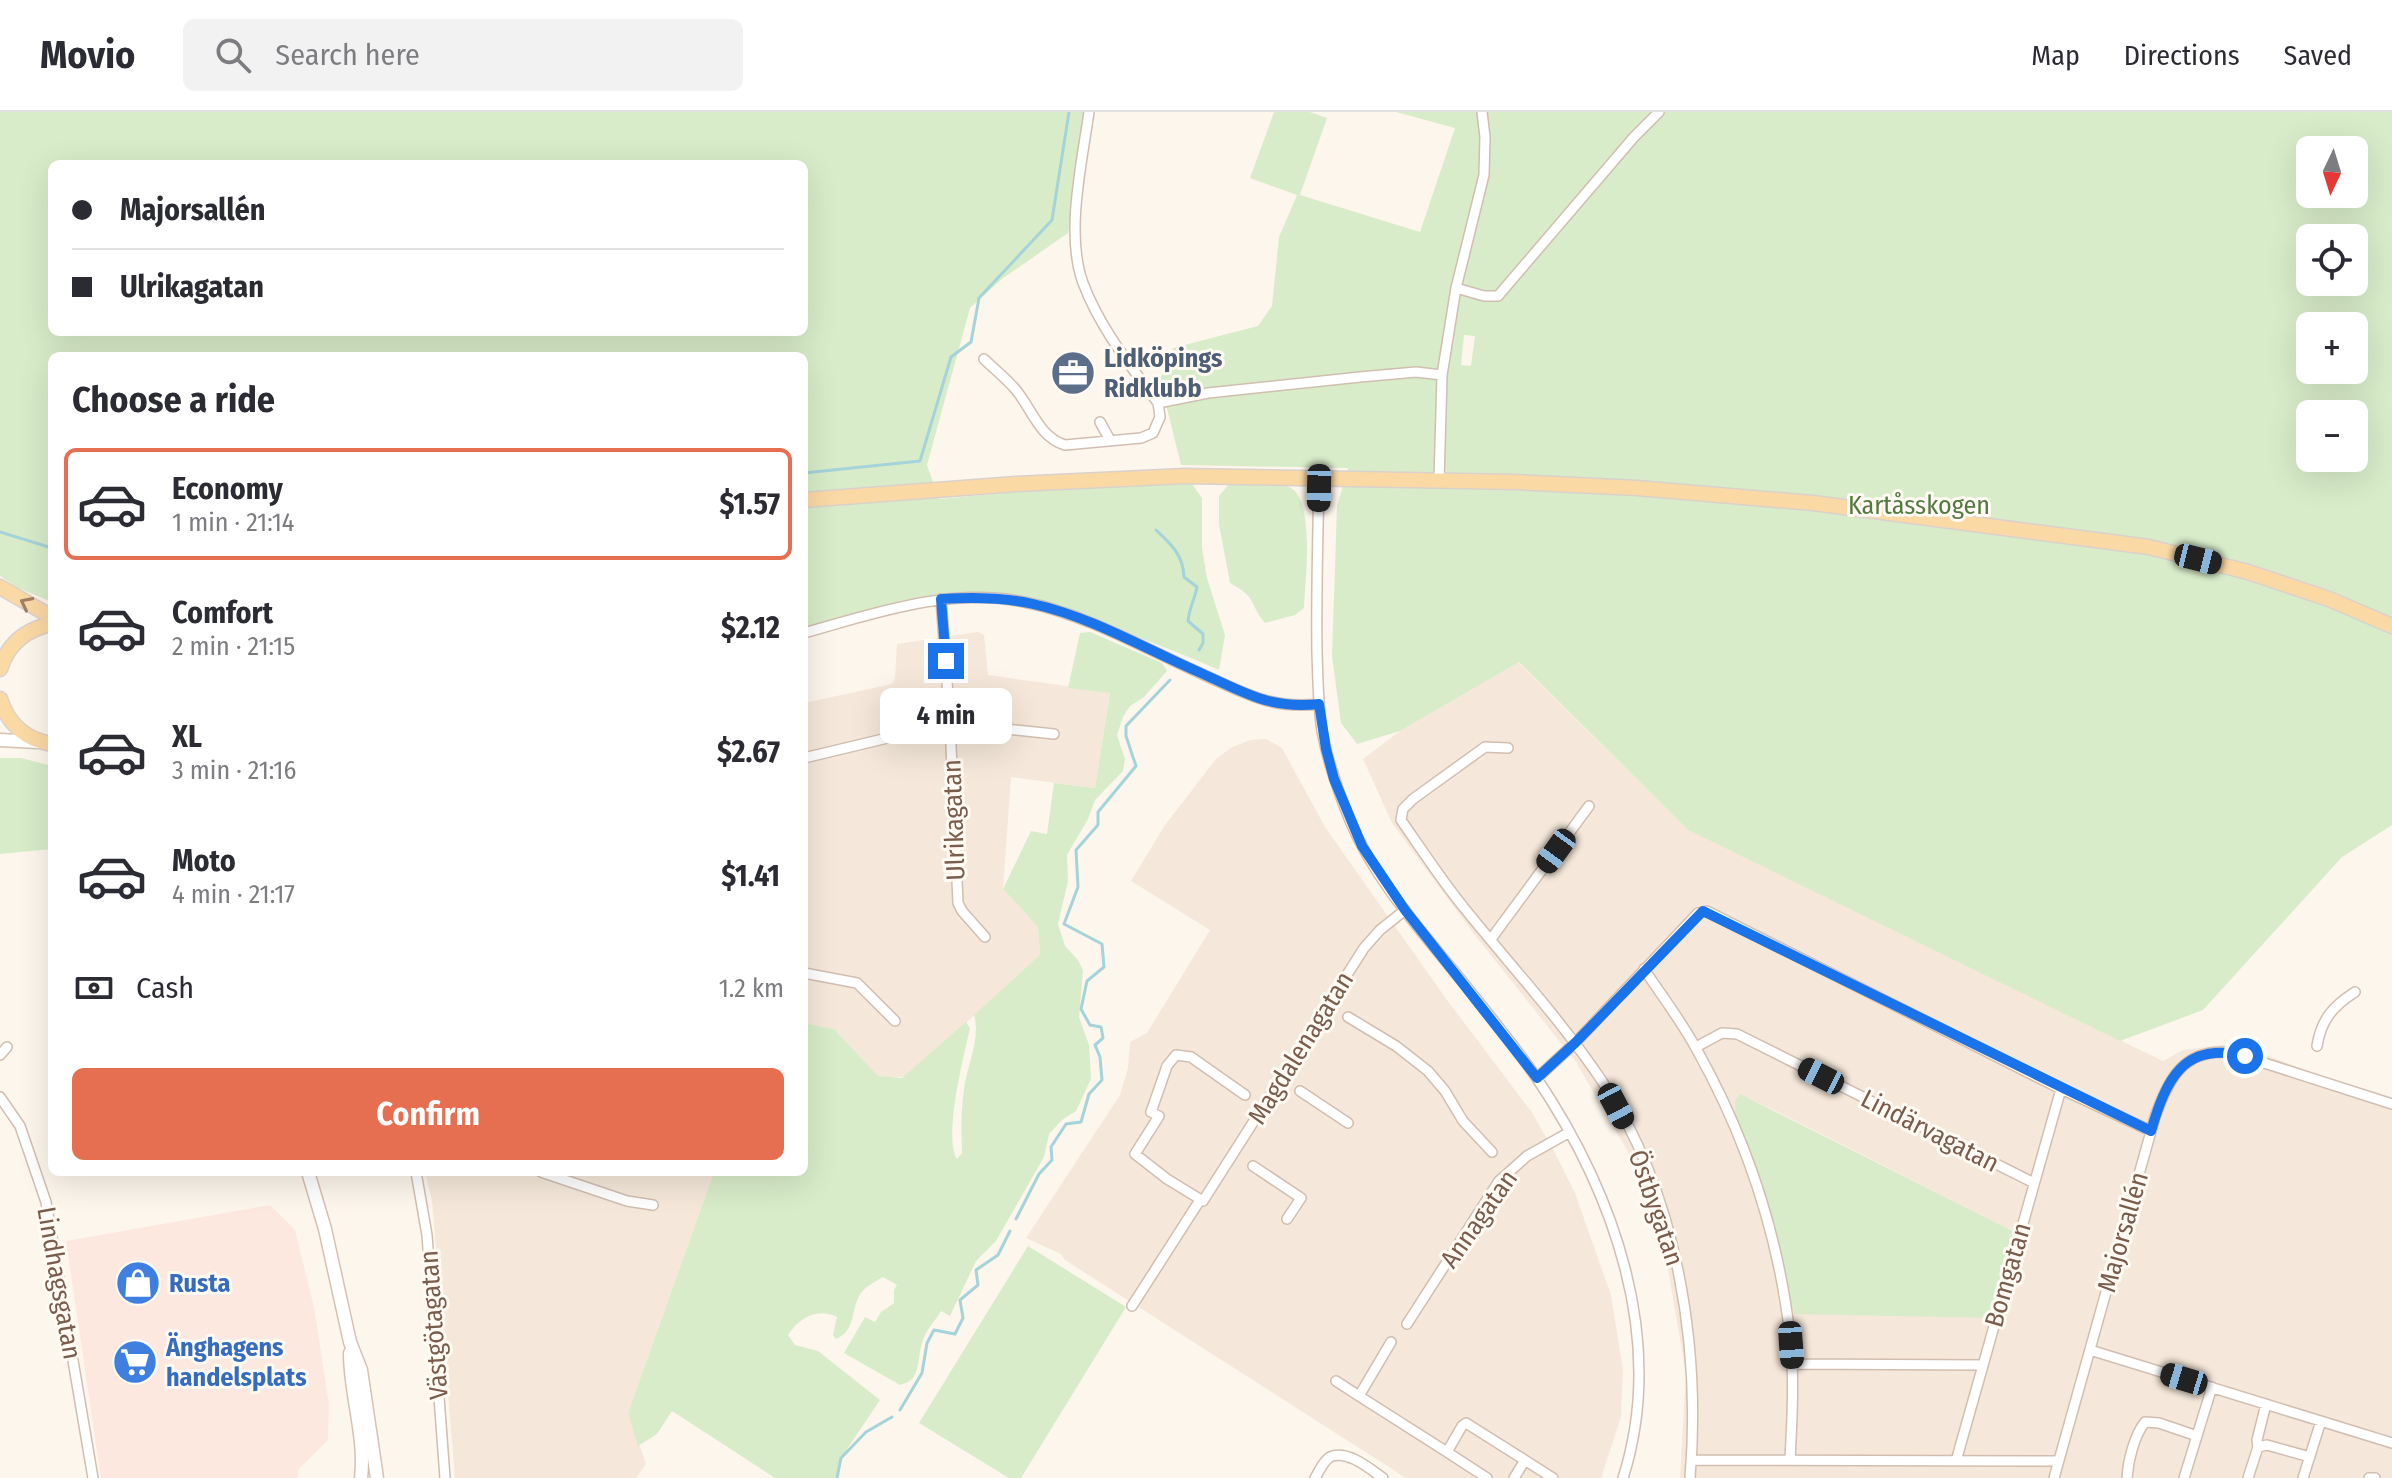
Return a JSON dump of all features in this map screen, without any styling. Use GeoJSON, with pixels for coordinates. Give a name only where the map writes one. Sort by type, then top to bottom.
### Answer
{"type":"FeatureCollection","features":[{"type":"Feature","properties":{"kind":"main road"},"geometry":{"type":"LineString","coordinates":[[808,500],[1016,484],[1185,476],[1319,477],[1637,488],[1813,503],[2149,547],[2248,572],[2329,599],[2392,626]]}},
{"type":"Feature","properties":{"kind":"main road"},"geometry":{"type":"LineString","coordinates":[[0,587],[48,615]]}},
{"type":"Feature","properties":{"kind":"main road"},"geometry":{"type":"LineString","coordinates":[[0,669],[11,647],[22,636],[48,625]]}},
{"type":"Feature","properties":{"kind":"main road"},"geometry":{"type":"LineString","coordinates":[[0,699],[15,726],[27,736],[46,743]]}},
{"type":"Feature","properties":{"kind":"main road"},"geometry":{"type":"LineString","coordinates":[[0,740],[46,743]]}},
{"type":"Feature","properties":{"kind":"main road"},"geometry":{"type":"LineString","coordinates":[[309,1176],[325,1229],[350,1342],[361,1370],[377,1478]]}},
{"type":"Feature","properties":{"kind":"main road"},"geometry":{"type":"LineString","coordinates":[[350,1342],[350,1372],[360,1442],[361,1478]]}},
{"type":"Feature","properties":{"kind":"street"},"geometry":{"type":"LineString","coordinates":[[984,359],[1016,390],[1045,434],[1065,445],[1141,438],[1153,433],[1160,417],[1158,403],[1120,352],[1082,281],[1076,225],[1089,112]]}},
{"type":"Feature","properties":{"kind":"street"},"geometry":{"type":"LineString","coordinates":[[1439,481],[1442,375],[1456,288],[1484,175],[1482,112]]}},
{"type":"Feature","properties":{"kind":"street"},"geometry":{"type":"LineString","coordinates":[[1456,288],[1484,296],[1498,296],[1659,112]]}},
{"type":"Feature","properties":{"kind":"street"},"geometry":{"type":"LineString","coordinates":[[1158,403],[1208,393],[1360,377],[1416,372],[1442,375]]}},
{"type":"Feature","properties":{"kind":"street"},"geometry":{"type":"LineString","coordinates":[[1100,422],[1110,440]]}},
{"type":"Feature","properties":{"kind":"street"},"geometry":{"type":"LineString","coordinates":[[1319,477],[1316,614],[1319,704],[1326,749],[1352,825],[1373,865],[1537,1078],[1606,1207],[1621,1253],[1635,1316],[1639,1391],[1633,1438],[1623,1478]]}},
{"type":"Feature","properties":{"kind":"street"},"geometry":{"type":"LineString","coordinates":[[808,632],[902,606],[941,599],[1007,599],[1053,609],[1248,695],[1280,705],[1319,704]]}},
{"type":"Feature","properties":{"kind":"street","name":"Ulrikagatan"},"geometry":{"type":"LineString","coordinates":[[941,599],[958,903],[985,937]]}},
{"type":"Feature","properties":{"kind":"street"},"geometry":{"type":"LineString","coordinates":[[808,757],[950,723],[1054,734]]}},
{"type":"Feature","properties":{"kind":"street","name":"Östbygatan"},"geometry":{"type":"LineString","coordinates":[[1508,748],[1485,747],[1406,805],[1401,820],[1445,884],[1575,1043],[1603,1083],[1640,1153],[1674,1254],[1682,1292],[1691,1354],[1693,1405],[1690,1478]]}},
{"type":"Feature","properties":{"kind":"street"},"geometry":{"type":"LineString","coordinates":[[1491,939],[1589,806]]}},
{"type":"Feature","properties":{"kind":"street","name":"Magdalenagatan"},"geometry":{"type":"LineString","coordinates":[[1132,1306],[1364,948],[1405,910]]}},
{"type":"Feature","properties":{"kind":"street"},"geometry":{"type":"LineString","coordinates":[[1537,1078],[1703,911],[2151,1131]]}},
{"type":"Feature","properties":{"kind":"street"},"geometry":{"type":"LineString","coordinates":[[1644,969],[1696,1047],[1734,1124],[1765,1214],[1781,1277],[1792,1364],[1790,1460]]}},
{"type":"Feature","properties":{"kind":"street"},"geometry":{"type":"LineString","coordinates":[[808,974],[857,983],[895,1021]]}},
{"type":"Feature","properties":{"kind":"street"},"geometry":{"type":"LineString","coordinates":[[2317,1046],[2327,1015],[2334,1006],[2355,992]]}},
{"type":"Feature","properties":{"kind":"street"},"geometry":{"type":"LineString","coordinates":[[1348,1017],[1405,1052],[1428,1071],[1445,1091],[1463,1121],[1492,1152]]}},
{"type":"Feature","properties":{"kind":"street","name":"Lindärvagatan"},"geometry":{"type":"LineString","coordinates":[[1696,1047],[1722,1033],[1737,1034],[2034,1183]]}},
{"type":"Feature","properties":{"kind":"street","name":"Majorsallén"},"geometry":{"type":"LineString","coordinates":[[2054,1478],[2151,1131],[2176,1072],[2192,1059],[2216,1052],[2245,1056],[2392,1104]]}},
{"type":"Feature","properties":{"kind":"street"},"geometry":{"type":"LineString","coordinates":[[1204,1197],[1167,1179],[1135,1154],[1159,1116],[1151,1112],[1167,1066],[1176,1055],[1191,1057],[1245,1095]]}},
{"type":"Feature","properties":{"kind":"street","name":"Bomgatan"},"geometry":{"type":"LineString","coordinates":[[1956,1461],[2061,1089]]}},
{"type":"Feature","properties":{"kind":"street"},"geometry":{"type":"LineString","coordinates":[[1300,1091],[1348,1123]]}},
{"type":"Feature","properties":{"kind":"street","name":"Lindhagsgatan"},"geometry":{"type":"LineString","coordinates":[[0,1097],[20,1126],[46,1202],[93,1478]]}},
{"type":"Feature","properties":{"kind":"street","name":"Annagatan"},"geometry":{"type":"LineString","coordinates":[[1407,1324],[1499,1181],[1527,1156],[1568,1133]]}},
{"type":"Feature","properties":{"kind":"street"},"geometry":{"type":"LineString","coordinates":[[1253,1166],[1301,1198],[1287,1219]]}},
{"type":"Feature","properties":{"kind":"street","name":"Västgötagatan"},"geometry":{"type":"LineString","coordinates":[[417,1176],[427,1235],[445,1478]]}},
{"type":"Feature","properties":{"kind":"street"},"geometry":{"type":"LineString","coordinates":[[553,1176],[627,1201],[653,1205]]}},
{"type":"Feature","properties":{"kind":"street"},"geometry":{"type":"LineString","coordinates":[[1359,1396],[1391,1342]]}},
{"type":"Feature","properties":{"kind":"street"},"geometry":{"type":"LineString","coordinates":[[2090,1350],[2392,1443]]}},
{"type":"Feature","properties":{"kind":"street"},"geometry":{"type":"LineString","coordinates":[[1792,1364],[1983,1365]]}},
{"type":"Feature","properties":{"kind":"street"},"geometry":{"type":"LineString","coordinates":[[1336,1381],[1487,1478]]}},
{"type":"Feature","properties":{"kind":"street"},"geometry":{"type":"LineString","coordinates":[[2184,1478],[2212,1387]]}},
{"type":"Feature","properties":{"kind":"street"},"geometry":{"type":"LineString","coordinates":[[2248,1478],[2266,1404]]}},
{"type":"Feature","properties":{"kind":"street"},"geometry":{"type":"LineString","coordinates":[[2303,1478],[2321,1421]]}},
{"type":"Feature","properties":{"kind":"street"},"geometry":{"type":"LineString","coordinates":[[2127,1478],[2127,1467],[2140,1428],[2145,1422],[2159,1423],[2197,1436]]}},
{"type":"Feature","properties":{"kind":"street"},"geometry":{"type":"LineString","coordinates":[[1447,1452],[1466,1423],[1553,1478]]}},
{"type":"Feature","properties":{"kind":"street"},"geometry":{"type":"LineString","coordinates":[[2258,1447],[2267,1445],[2310,1457]]}},
{"type":"Feature","properties":{"kind":"street"},"geometry":{"type":"LineString","coordinates":[[1315,1478],[1325,1461],[1337,1455],[1353,1459],[1383,1478]]}},
{"type":"Feature","properties":{"kind":"street"},"geometry":{"type":"LineString","coordinates":[[1514,1478],[1525,1460]]}},
{"type":"Feature","properties":{"kind":"street"},"geometry":{"type":"LineString","coordinates":[[1691,1460],[2058,1461]]}},
{"type":"Feature","properties":{"kind":"street"},"geometry":{"type":"LineString","coordinates":[[2369,1478],[2375,1478]]}},
{"type":"Feature","properties":{"kind":"shaded area"},"geometry":{"type":"Polygon","coordinates":[[[978,632],[984,635],[988,675],[1110,692],[1095,788],[1011,777],[1003,889],[1038,927],[1040,956],[906,1077],[883,1077],[878,1076],[834,1029],[808,1024],[808,702],[892,684],[897,644],[978,632]]]}},
{"type":"Feature","properties":{"kind":"shaded area"},"geometry":{"type":"Polygon","coordinates":[[[1518,662],[1688,830],[2163,1061],[2183,1050],[2223,1045],[2258,1052],[2392,1097],[2392,1478],[1680,1478],[1686,1373],[1667,1264],[1635,1164],[1576,1062],[1477,938],[1392,823],[1363,759],[1400,731],[1518,662]],[[1740,1095],[1749,1147],[1777,1235],[1794,1314],[2015,1232],[1740,1095]]]}},
{"type":"Feature","properties":{"kind":"shaded area"},"geometry":{"type":"Polygon","coordinates":[[[1266,739],[1282,748],[1325,827],[1447,1000],[1531,1111],[1575,1193],[1611,1295],[1623,1370],[1621,1417],[1601,1478],[1406,1478],[1065,1260],[1061,1254],[1026,1238],[1120,1095],[1128,1068],[1130,1042],[1147,1033],[1210,930],[1131,881],[1165,825],[1216,759],[1232,747],[1251,740],[1266,739]]]}},
{"type":"Feature","properties":{"kind":"shaded area"},"geometry":{"type":"Polygon","coordinates":[[[426,1176],[713,1176],[628,1413],[646,1464],[636,1478],[455,1478],[432,1200],[426,1176]]]}},
{"type":"Feature","properties":{"kind":"shaded area"},"geometry":{"type":"Polygon","coordinates":[[[270,1205],[295,1230],[314,1307],[329,1404],[328,1440],[299,1469],[297,1478],[101,1478],[66,1241],[270,1205]]]}},
{"type":"Feature","properties":{"kind":"green space"},"geometry":{"type":"Polygon","coordinates":[[[0,112],[1090,112],[1068,233],[1002,279],[970,308],[927,465],[939,499],[1060,488],[1192,484],[1202,498],[1202,548],[1207,578],[1225,635],[1219,670],[1068,611],[1008,595],[964,592],[923,596],[808,627],[808,352],[48,352],[48,600],[18,588],[0,576],[0,112]]]}},
{"type":"Feature","properties":{"kind":"green space","name":"Kartåsskogen"},"geometry":{"type":"Polygon","coordinates":[[[1274,112],[1310,112],[1327,118],[1300,195],[1420,232],[1455,128],[1396,112],[2392,112],[2392,825],[2342,857],[2203,1010],[2120,1041],[1688,830],[1519,662],[1400,731],[1357,744],[1341,723],[1332,656],[1337,506],[1348,468],[1181,465],[1160,380],[1173,348],[1258,326],[1272,306],[1279,237],[1297,195],[1250,178],[1274,112]],[[1464,335],[1461,365],[1471,366],[1475,336],[1464,335]]]}},
{"type":"Feature","properties":{"kind":"green space"},"geometry":{"type":"Polygon","coordinates":[[[1229,484],[1284,485],[1298,496],[1306,525],[1307,563],[1304,608],[1295,615],[1265,623],[1249,597],[1230,583],[1219,524],[1219,496],[1229,484]]]}},
{"type":"Feature","properties":{"kind":"green space"},"geometry":{"type":"Polygon","coordinates":[[[1090,632],[1162,663],[1167,671],[1144,697],[1130,706],[1123,717],[1117,735],[1125,759],[1123,771],[1095,800],[1067,855],[1068,881],[1058,924],[1065,946],[1083,970],[1079,1017],[1089,1045],[1091,1079],[1076,1111],[1049,1134],[1044,1157],[996,1241],[976,1261],[950,1316],[941,1311],[926,1333],[916,1373],[907,1382],[900,1385],[844,1353],[865,1317],[875,1322],[881,1312],[894,1303],[897,1285],[883,1277],[861,1293],[850,1325],[843,1335],[836,1339],[833,1335],[837,1317],[822,1313],[803,1319],[788,1335],[795,1345],[818,1351],[880,1400],[841,1458],[837,1478],[775,1478],[672,1411],[657,1434],[638,1446],[628,1413],[713,1176],[808,1176],[808,1024],[834,1029],[878,1076],[902,1078],[966,1022],[970,1028],[956,1095],[952,1133],[957,1159],[962,1153],[962,1105],[975,1042],[974,1015],[1040,955],[1038,927],[1003,889],[1031,831],[1047,834],[1054,783],[1095,788],[1110,693],[1068,688],[1080,633],[1090,632]]]}},
{"type":"Feature","properties":{"kind":"green space"},"geometry":{"type":"Polygon","coordinates":[[[0,758],[21,758],[48,765],[48,849],[0,854],[0,758]]]}},
{"type":"Feature","properties":{"kind":"green space"},"geometry":{"type":"Polygon","coordinates":[[[1740,1094],[2015,1232],[1991,1318],[1794,1314],[1770,1211],[1735,1112],[1735,1101],[1740,1094]]]}},
{"type":"Feature","properties":{"kind":"green space"},"geometry":{"type":"Polygon","coordinates":[[[1028,1246],[1126,1307],[1021,1478],[1009,1478],[919,1423],[1028,1246]]]}},
{"type":"Feature","properties":{"kind":"waterway"},"geometry":{"type":"LineString","coordinates":[[808,473],[920,461],[951,357],[971,342],[979,298],[1052,220],[1069,112]]}},
{"type":"Feature","properties":{"kind":"waterway"},"geometry":{"type":"LineString","coordinates":[[1156,530],[1176,551],[1184,577],[1197,587],[1188,621],[1203,634],[1199,650]]}},
{"type":"Feature","properties":{"kind":"waterway"},"geometry":{"type":"LineString","coordinates":[[0,532],[48,547]]}},
{"type":"Feature","properties":{"kind":"waterway"},"geometry":{"type":"LineString","coordinates":[[1016,1219],[1039,1174],[1052,1160],[1051,1147],[1066,1124],[1081,1122],[1089,1094],[1102,1080],[1100,1057],[1095,1045],[1103,1038],[1101,1027],[1090,1025],[1081,1009],[1087,981],[1104,967],[1102,944],[1064,924],[1078,887],[1076,850],[1098,825],[1098,812],[1136,766],[1126,736],[1126,726],[1170,680]]}},
{"type":"Feature","properties":{"kind":"waterway"},"geometry":{"type":"LineString","coordinates":[[900,1410],[922,1373],[927,1343],[934,1330],[955,1334],[963,1318],[960,1300],[978,1285],[976,1270],[998,1255],[1010,1231]]}},
{"type":"Feature","properties":{"kind":"waterway"},"geometry":{"type":"LineString","coordinates":[[837,1478],[841,1458],[866,1432],[892,1417]]}},
{"type":"Feature","properties":{"kind":"place","name":"Lidköpings Ridklubb"},"geometry":{"type":"Point","coordinates":[1073,373]}},
{"type":"Feature","properties":{"kind":"place","name":"Rusta"},"geometry":{"type":"Point","coordinates":[138,1283]}},
{"type":"Feature","properties":{"kind":"place","name":"Änghagens handelsplats"},"geometry":{"type":"Point","coordinates":[135,1362]}},
{"type":"Feature","properties":{"kind":"route"},"geometry":{"type":"LineString","coordinates":[[946,661],[941,599],[1007,599],[1072,616],[1248,695],[1280,705],[1319,704],[1321,728],[1334,779],[1373,865],[1537,1078],[1703,911],[2151,1131],[2170,1081],[2185,1064],[2199,1056],[2216,1052],[2245,1056]]}}]}
